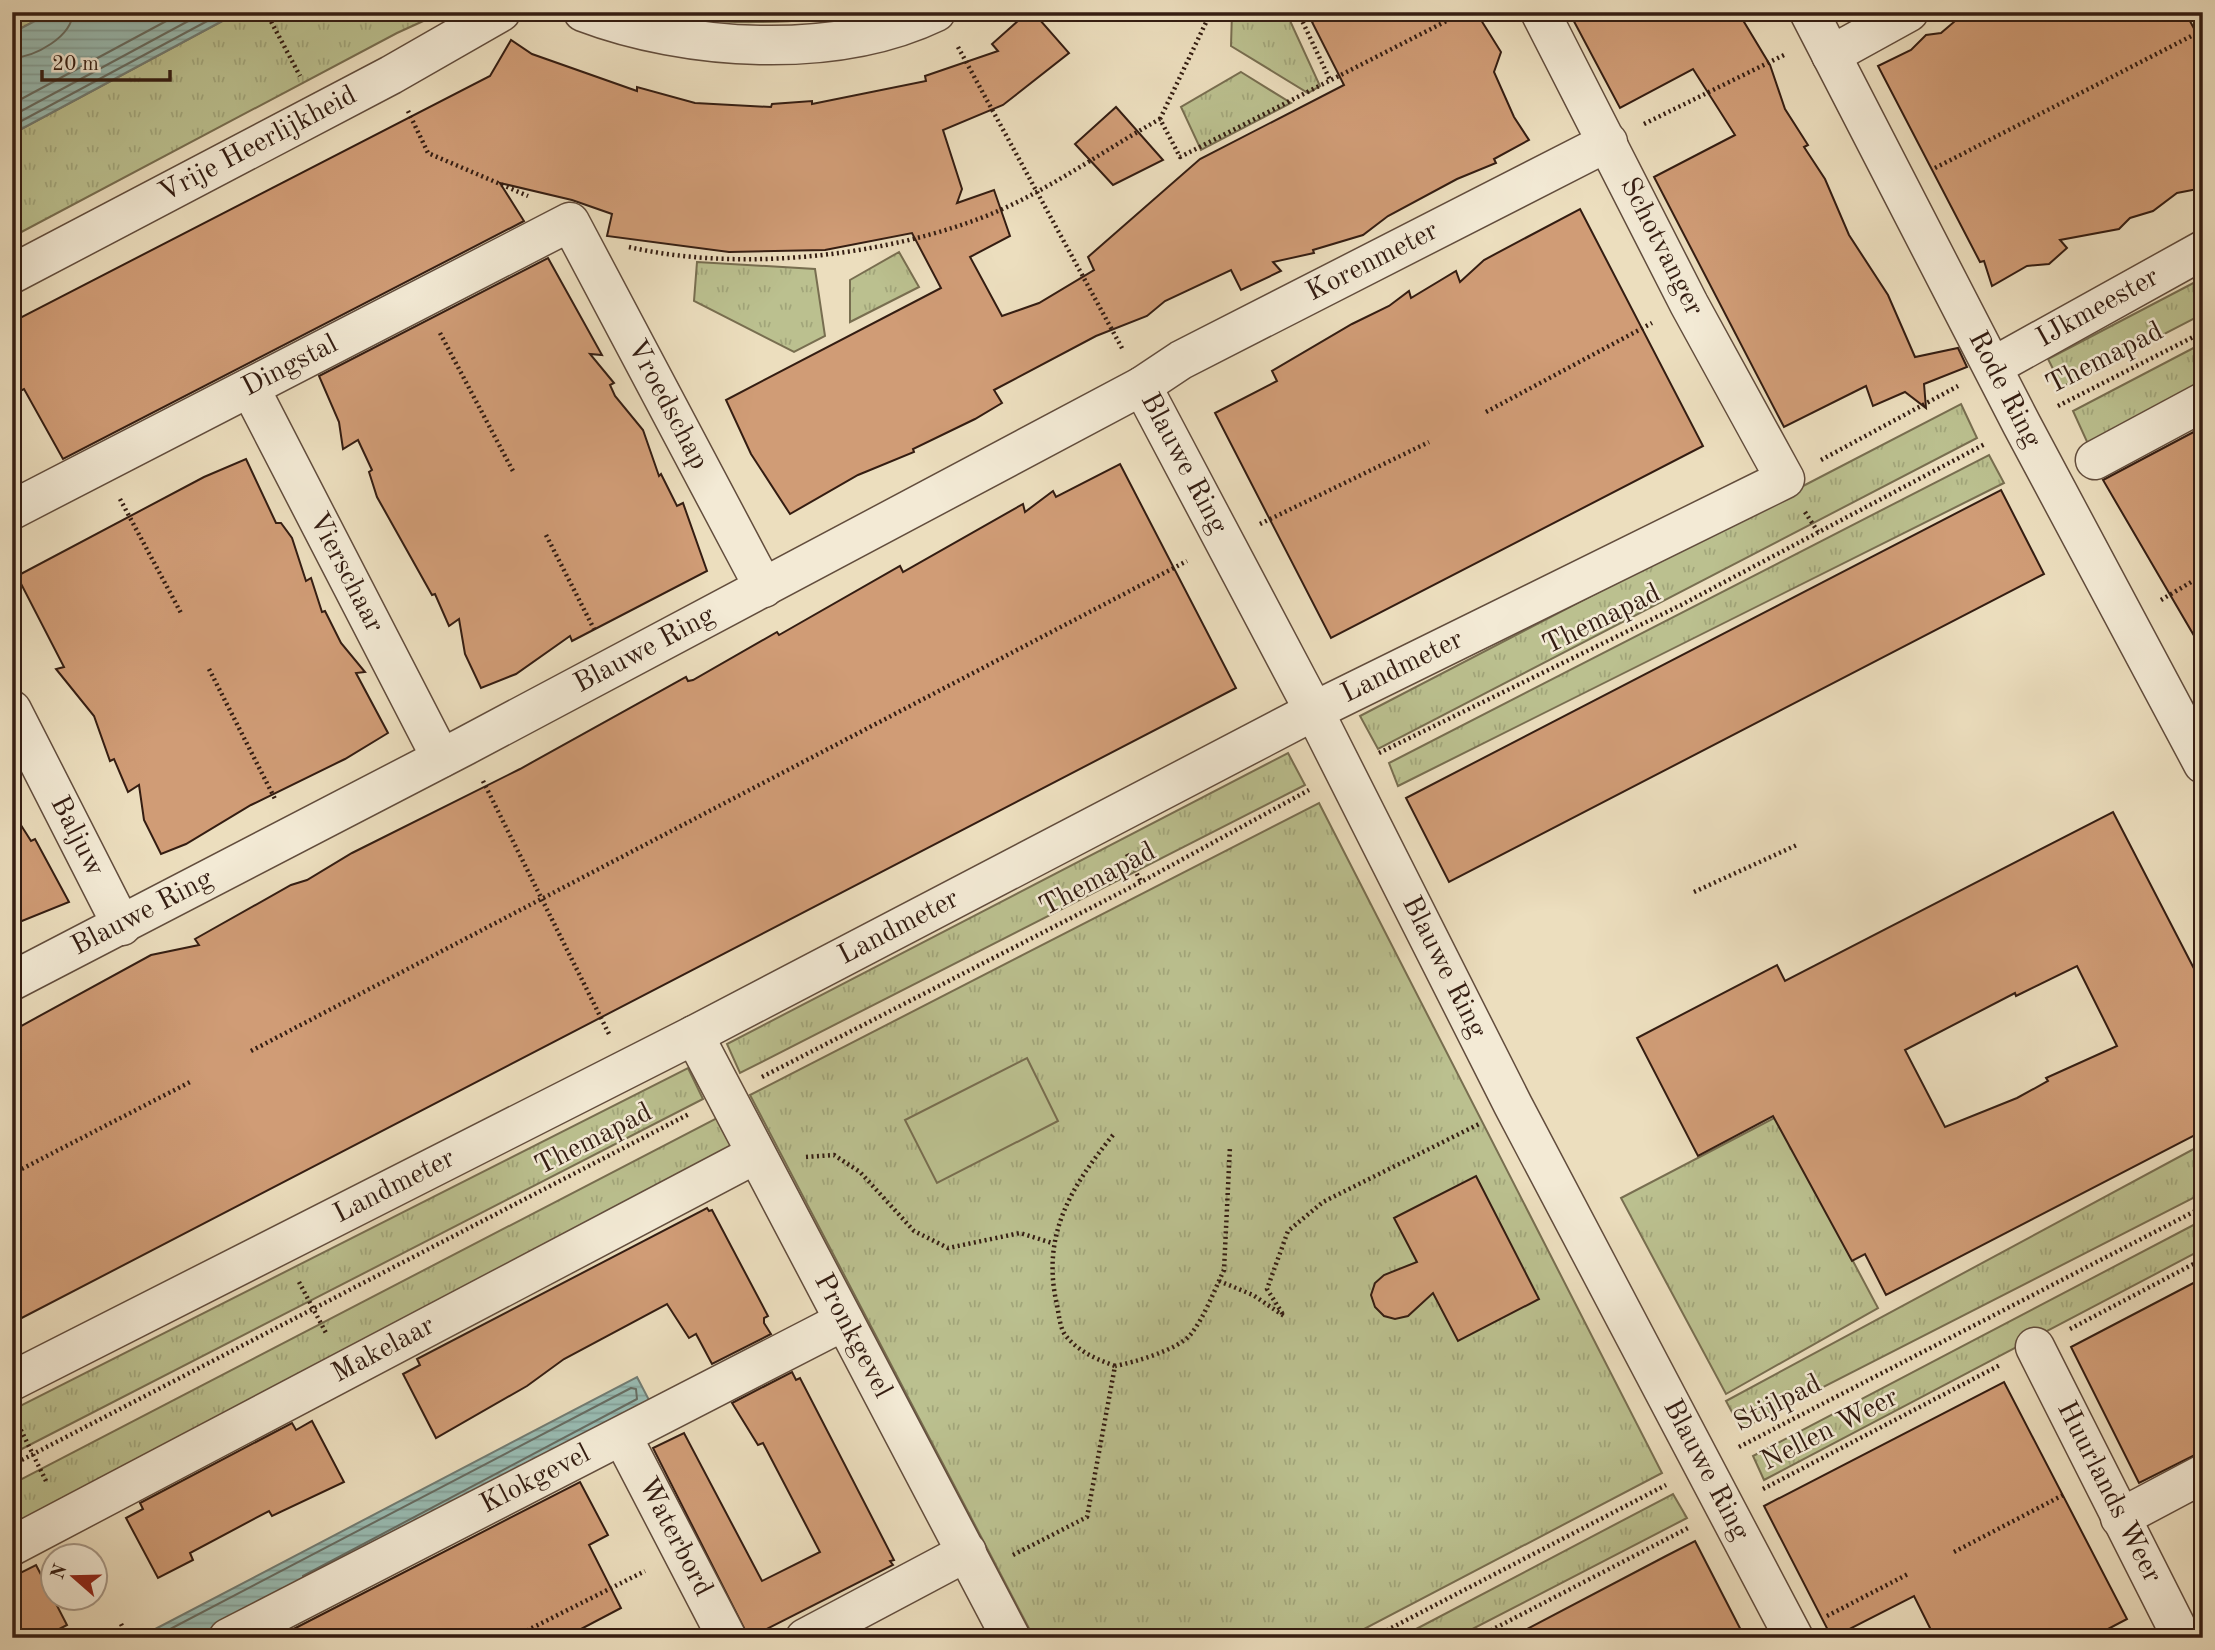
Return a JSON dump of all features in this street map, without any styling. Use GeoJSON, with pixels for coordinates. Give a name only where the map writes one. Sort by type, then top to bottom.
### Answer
{"type":"FeatureCollection","features":[{"type":"Feature","properties":{"kind":"street","name":"Vrije Heerlijkheid"},"geometry":{"type":"LineString","coordinates":[[12,275],[391,75],[501,12]]}},
{"type":"Feature","properties":{"kind":"street"},"geometry":{"type":"LineString","coordinates":[[583,12],[620,26],[670,38],[760,44],[861,36],[909,25],[944,24]]}},
{"type":"Feature","properties":{"kind":"street","name":"Schotvanger"},"geometry":{"type":"LineString","coordinates":[[1540,12],[1689,304],[1786,480]]}},
{"type":"Feature","properties":{"kind":"street"},"geometry":{"type":"LineString","coordinates":[[1821,34],[1909,12]]}},
{"type":"Feature","properties":{"kind":"street","name":"Rode Ring"},"geometry":{"type":"LineString","coordinates":[[1821,34],[2022,425],[2203,764]]}},
{"type":"Feature","properties":{"kind":"street","name":"Korenmeter"},"geometry":{"type":"LineString","coordinates":[[1142,386],[1181,360],[1608,142]]}},
{"type":"Feature","properties":{"kind":"street","name":"Dingstal"},"geometry":{"type":"LineString","coordinates":[[12,510],[570,222]]}},
{"type":"Feature","properties":{"kind":"street","name":"Vroedschap"},"geometry":{"type":"LineString","coordinates":[[570,222],[764,588]]}},
{"type":"Feature","properties":{"kind":"street","name":"IJkmeester"},"geometry":{"type":"LineString","coordinates":[[1994,366],[2203,250]]}},
{"type":"Feature","properties":{"kind":"street","name":"Blauwe Ring"},"geometry":{"type":"LineString","coordinates":[[12,981],[453,752],[1142,386],[1314,711],[1513,1105],[1793,1636]]}},
{"type":"Feature","properties":{"kind":"street","name":"Vierschaar"},"geometry":{"type":"LineString","coordinates":[[250,387],[453,752]]}},
{"type":"Feature","properties":{"kind":"street"},"geometry":{"type":"LineString","coordinates":[[2095,460],[2203,402]]}},
{"type":"Feature","properties":{"kind":"street","name":"Landmeter"},"geometry":{"type":"LineString","coordinates":[[12,1381],[694,1035],[1314,711],[1786,480]]}},
{"type":"Feature","properties":{"kind":"street","name":"Baljuw"},"geometry":{"type":"LineString","coordinates":[[12,710],[122,926]]}},
{"type":"Feature","properties":{"kind":"street","name":"Pronkgevel"},"geometry":{"type":"LineString","coordinates":[[694,1035],[1011,1638]]}},
{"type":"Feature","properties":{"kind":"street","name":"Makelaar"},"geometry":{"type":"LineString","coordinates":[[12,1546],[345,1372],[761,1163]]}},
{"type":"Feature","properties":{"kind":"street","name":"Klokgevel"},"geometry":{"type":"LineString","coordinates":[[244,1634],[844,1321]]}},
{"type":"Feature","properties":{"kind":"street","name":"Huurlands Weer"},"geometry":{"type":"LineString","coordinates":[[2035,1347],[2182,1638]]}},
{"type":"Feature","properties":{"kind":"street","name":"Waterbord"},"geometry":{"type":"LineString","coordinates":[[622,1437],[727,1638]]}},
{"type":"Feature","properties":{"kind":"street"},"geometry":{"type":"LineString","coordinates":[[2120,1518],[2203,1474]]}},
{"type":"Feature","properties":{"kind":"street"},"geometry":{"type":"LineString","coordinates":[[805,1638],[972,1562]]}},
{"type":"Feature","properties":{"kind":"path"},"geometry":{"type":"LineString","coordinates":[[625,247],[729,258],[847,252],[898,242],[968,223],[1037,191],[1160,120],[1211,12]]}},
{"type":"Feature","properties":{"kind":"path"},"geometry":{"type":"LineString","coordinates":[[1298,12],[1331,80]]}},
{"type":"Feature","properties":{"kind":"path"},"geometry":{"type":"LineString","coordinates":[[1160,120],[1180,157],[1464,12]]}},
{"type":"Feature","properties":{"kind":"path"},"geometry":{"type":"LineString","coordinates":[[267,14],[319,112]]}},
{"type":"Feature","properties":{"kind":"path"},"geometry":{"type":"LineString","coordinates":[[944,24],[1142,386]]}},
{"type":"Feature","properties":{"kind":"path"},"geometry":{"type":"LineString","coordinates":[[1900,187],[2203,30]]}},
{"type":"Feature","properties":{"kind":"path"},"geometry":{"type":"LineString","coordinates":[[1608,142],[1821,34]]}},
{"type":"Feature","properties":{"kind":"path"},"geometry":{"type":"LineString","coordinates":[[391,75],[428,153],[532,198]]}},
{"type":"Feature","properties":{"kind":"path"},"geometry":{"type":"LineString","coordinates":[[422,298],[514,473]]}},
{"type":"Feature","properties":{"kind":"path"},"geometry":{"type":"LineString","coordinates":[[1486,412],[1689,304]]}},
{"type":"Feature","properties":{"kind":"path","name":"Themapad"},"geometry":{"type":"LineString","coordinates":[[12,1465],[1141,882],[1343,771],[1681,606],[2203,332]]}},
{"type":"Feature","properties":{"kind":"path"},"geometry":{"type":"LineString","coordinates":[[1786,480],[1994,366]]}},
{"type":"Feature","properties":{"kind":"path"},"geometry":{"type":"LineString","coordinates":[[251,1051],[1224,541],[1429,442]]}},
{"type":"Feature","properties":{"kind":"path"},"geometry":{"type":"LineString","coordinates":[[101,464],[181,613]]}},
{"type":"Feature","properties":{"kind":"path"},"geometry":{"type":"LineString","coordinates":[[546,535],[614,667]]}},
{"type":"Feature","properties":{"kind":"path"},"geometry":{"type":"LineString","coordinates":[[209,669],[294,835]]}},
{"type":"Feature","properties":{"kind":"path"},"geometry":{"type":"LineString","coordinates":[[453,752],[542,899],[626,1069]]}},
{"type":"Feature","properties":{"kind":"path"},"geometry":{"type":"LineString","coordinates":[[1694,892],[1799,844]]}},
{"type":"Feature","properties":{"kind":"path"},"geometry":{"type":"LineString","coordinates":[[12,1174],[192,1081]]}},
{"type":"Feature","properties":{"kind":"path"},"geometry":{"type":"LineString","coordinates":[[1219,1280],[1253,1295],[1284,1316],[1267,1289],[1287,1231],[1323,1202],[1513,1105]]}},
{"type":"Feature","properties":{"kind":"path"},"geometry":{"type":"LineString","coordinates":[[1112,1135],[1080,1175],[1052,1243],[1053,1288],[1064,1334],[1085,1354],[1115,1366],[1145,1360],[1190,1336],[1224,1270],[1230,1146]]}},
{"type":"Feature","properties":{"kind":"path"},"geometry":{"type":"LineString","coordinates":[[761,1163],[834,1155],[860,1172],[914,1231],[948,1248],[1020,1233],[1052,1243]]}},
{"type":"Feature","properties":{"kind":"path","name":"Stijlpad"},"geometry":{"type":"LineString","coordinates":[[1372,1638],[2203,1207]]}},
{"type":"Feature","properties":{"kind":"path"},"geometry":{"type":"LineString","coordinates":[[278,1245],[345,1372]]}},
{"type":"Feature","properties":{"kind":"path","name":"Nellen Weer"},"geometry":{"type":"LineString","coordinates":[[1476,1638],[2203,1259]]}},
{"type":"Feature","properties":{"kind":"path"},"geometry":{"type":"LineString","coordinates":[[972,1562],[1087,1517],[1115,1366]]}},
{"type":"Feature","properties":{"kind":"path"},"geometry":{"type":"LineString","coordinates":[[12,1412],[66,1519]]}},
{"type":"Feature","properties":{"kind":"path"},"geometry":{"type":"LineString","coordinates":[[1954,1552],[2099,1476]]}},
{"type":"Feature","properties":{"kind":"path"},"geometry":{"type":"LineString","coordinates":[[512,1638],[682,1552]]}},
{"type":"Feature","properties":{"kind":"path"},"geometry":{"type":"LineString","coordinates":[[1793,1636],[1910,1573]]}},
{"type":"Feature","properties":{"kind":"path"},"geometry":{"type":"LineString","coordinates":[[121,1624],[128,1638]]}},
{"type":"Feature","properties":{"kind":"green space"},"geometry":{"type":"Polygon","coordinates":[[[12,12],[52,12],[12,33],[12,12]]]}},
{"type":"Feature","properties":{"kind":"green space"},"geometry":{"type":"Polygon","coordinates":[[[239,12],[443,12],[397,33],[12,237],[12,134],[239,12]]]}},
{"type":"Feature","properties":{"kind":"green space"},"geometry":{"type":"Polygon","coordinates":[[[661,12],[852,12],[813,19],[726,22],[677,17],[661,12]]]}},
{"type":"Feature","properties":{"kind":"green space"},"geometry":{"type":"Polygon","coordinates":[[[1232,12],[1286,12],[1320,86],[1308,93],[1231,46],[1232,12]]]}},
{"type":"Feature","properties":{"kind":"green space"},"geometry":{"type":"Polygon","coordinates":[[[1241,72],[1291,103],[1201,150],[1181,107],[1241,72]]]}},
{"type":"Feature","properties":{"kind":"green space"},"geometry":{"type":"Polygon","coordinates":[[[899,252],[919,287],[850,322],[850,280],[899,252]]]}},
{"type":"Feature","properties":{"kind":"green space"},"geometry":{"type":"Polygon","coordinates":[[[697,262],[815,269],[825,336],[794,352],[694,301],[697,262]]]}},
{"type":"Feature","properties":{"kind":"green space"},"geometry":{"type":"Polygon","coordinates":[[[2203,278],[2203,314],[2062,387],[2048,359],[2203,278]]]}},
{"type":"Feature","properties":{"kind":"green space"},"geometry":{"type":"Polygon","coordinates":[[[2203,343],[2203,385],[2088,444],[2073,411],[2203,343]]]}},
{"type":"Feature","properties":{"kind":"green space"},"geometry":{"type":"Polygon","coordinates":[[[1961,404],[1977,438],[1378,749],[1360,716],[1961,404]]]}},
{"type":"Feature","properties":{"kind":"green space"},"geometry":{"type":"Polygon","coordinates":[[[1989,455],[2004,483],[1398,786],[1389,763],[1989,455]]]}},
{"type":"Feature","properties":{"kind":"green space"},"geometry":{"type":"Polygon","coordinates":[[[1288,753],[1305,785],[740,1073],[727,1044],[1288,753]]]}},
{"type":"Feature","properties":{"kind":"green space"},"geometry":{"type":"Polygon","coordinates":[[[1319,803],[1662,1473],[1347,1638],[1034,1638],[750,1095],[1319,803]]]}},
{"type":"Feature","properties":{"kind":"green space"},"geometry":{"type":"Polygon","coordinates":[[[1027,1058],[1058,1121],[937,1183],[905,1120],[1027,1058]]]}},
{"type":"Feature","properties":{"kind":"green space"},"geometry":{"type":"Polygon","coordinates":[[[688,1068],[703,1099],[12,1454],[12,1410],[688,1068]]]}},
{"type":"Feature","properties":{"kind":"green space"},"geometry":{"type":"Polygon","coordinates":[[[1776,1117],[1878,1308],[1726,1394],[1621,1198],[1776,1117]]]}},
{"type":"Feature","properties":{"kind":"green space"},"geometry":{"type":"Polygon","coordinates":[[[717,1118],[733,1148],[12,1528],[12,1484],[717,1118]]]}},
{"type":"Feature","properties":{"kind":"green space"},"geometry":{"type":"Polygon","coordinates":[[[2203,1144],[2203,1193],[1741,1429],[1726,1401],[2203,1144]]]}},
{"type":"Feature","properties":{"kind":"green space"},"geometry":{"type":"Polygon","coordinates":[[[2203,1220],[2203,1249],[1764,1480],[1753,1456],[2203,1220]]]}},
{"type":"Feature","properties":{"kind":"green space"},"geometry":{"type":"Polygon","coordinates":[[[1673,1494],[1687,1518],[1455,1638],[1399,1638],[1673,1494]]]}},
{"type":"Feature","properties":{"kind":"water"},"geometry":{"type":"Polygon","coordinates":[[[52,12],[239,12],[12,134],[12,33],[52,12]]]}},
{"type":"Feature","properties":{"kind":"water"},"geometry":{"type":"Polygon","coordinates":[[[637,1377],[649,1400],[201,1638],[138,1638],[637,1377]]]}},
{"type":"Feature","properties":{"kind":"building"},"geometry":{"type":"Polygon","coordinates":[[[1028,12],[1033,12],[1069,53],[1003,105],[943,130],[962,189],[957,203],[994,190],[1010,236],[970,257],[1002,316],[1039,303],[1094,270],[1088,257],[1200,159],[1344,85],[1312,22],[1331,12],[1476,12],[1501,52],[1494,72],[1514,117],[1529,140],[1494,159],[1496,163],[1457,179],[1388,216],[1363,235],[1313,250],[1314,253],[1273,262],[1281,271],[1241,290],[1231,270],[1165,301],[1147,316],[1096,336],[994,390],[1002,403],[975,419],[913,449],[914,452],[858,475],[790,514],[751,454],[726,400],[941,288],[912,233],[825,250],[729,252],[607,236],[612,214],[572,200],[500,183],[524,221],[63,459],[24,389],[12,395],[12,322],[490,76],[511,40],[532,54],[637,91],[637,87],[695,103],[771,107],[772,104],[812,101],[812,104],[926,81],[925,76],[998,51],[992,44],[1028,12]]]}},
{"type":"Feature","properties":{"kind":"building"},"geometry":{"type":"Polygon","coordinates":[[[1569,12],[1738,12],[1770,65],[1785,109],[1808,145],[1804,147],[1825,179],[1849,235],[1888,295],[1915,357],[1958,348],[1967,367],[1924,384],[1926,408],[1905,392],[1873,406],[1866,386],[1784,427],[1654,177],[1735,135],[1693,69],[1620,108],[1569,12]]]}},
{"type":"Feature","properties":{"kind":"building"},"geometry":{"type":"Polygon","coordinates":[[[1978,12],[2185,12],[2203,45],[2203,188],[2177,193],[2153,211],[2130,218],[2119,229],[2060,240],[2067,248],[2049,264],[2027,266],[1992,286],[1984,261],[1980,262],[1878,66],[1911,50],[1926,35],[1941,33],[1955,21],[1978,12]]]}},
{"type":"Feature","properties":{"kind":"building"},"geometry":{"type":"Polygon","coordinates":[[[1116,107],[1163,160],[1113,185],[1075,144],[1116,107]]]}},
{"type":"Feature","properties":{"kind":"building"},"geometry":{"type":"Polygon","coordinates":[[[1580,209],[1703,446],[1331,638],[1215,413],[1277,381],[1272,371],[1352,324],[1389,306],[1409,291],[1411,298],[1456,271],[1460,282],[1484,260],[1580,209]]]}},
{"type":"Feature","properties":{"kind":"building"},"geometry":{"type":"Polygon","coordinates":[[[548,258],[602,355],[590,354],[614,383],[610,385],[615,396],[643,430],[659,476],[661,474],[677,506],[683,503],[707,571],[572,641],[570,636],[516,674],[481,688],[465,654],[459,619],[449,626],[435,594],[432,595],[377,497],[369,472],[372,470],[358,440],[343,449],[339,422],[319,376],[548,258]]]}},
{"type":"Feature","properties":{"kind":"building"},"geometry":{"type":"Polygon","coordinates":[[[2203,427],[2203,651],[2103,480],[2203,427]]]}},
{"type":"Feature","properties":{"kind":"building"},"geometry":{"type":"Polygon","coordinates":[[[246,459],[276,523],[281,523],[292,538],[306,581],[311,578],[322,612],[325,611],[341,643],[365,672],[356,673],[388,733],[345,759],[251,805],[186,844],[161,854],[144,820],[139,785],[128,792],[114,759],[110,761],[94,716],[56,669],[64,667],[17,576],[204,477],[246,459]]]}},
{"type":"Feature","properties":{"kind":"building"},"geometry":{"type":"Polygon","coordinates":[[[1120,464],[1236,688],[12,1323],[12,1031],[151,955],[199,945],[195,939],[291,885],[307,880],[352,853],[520,769],[686,677],[688,681],[693,680],[777,632],[779,635],[900,566],[903,572],[1023,504],[1025,512],[1053,491],[1056,497],[1120,464]]]}},
{"type":"Feature","properties":{"kind":"building"},"geometry":{"type":"Polygon","coordinates":[[[2001,490],[2044,574],[1449,882],[1406,798],[2001,490]]]}},
{"type":"Feature","properties":{"kind":"building"},"geometry":{"type":"Polygon","coordinates":[[[12,811],[31,841],[35,839],[69,902],[12,925],[12,811]]]}},
{"type":"Feature","properties":{"kind":"building"},"geometry":{"type":"Polygon","coordinates":[[[2113,812],[2203,986],[2203,1131],[1886,1295],[1865,1254],[1852,1261],[1773,1116],[1698,1156],[1637,1038],[1777,965],[1785,981],[2113,812]],[[2077,966],[2016,996],[2015,993],[1905,1050],[1945,1127],[2017,1098],[2048,1081],[2046,1078],[2117,1046],[2077,966]]]}},
{"type":"Feature","properties":{"kind":"building"},"geometry":{"type":"Polygon","coordinates":[[[1476,1176],[1539,1299],[1458,1341],[1433,1293],[1408,1316],[1395,1319],[1384,1316],[1375,1307],[1371,1295],[1375,1283],[1384,1275],[1417,1262],[1394,1218],[1476,1176]]]}},
{"type":"Feature","properties":{"kind":"building"},"geometry":{"type":"Polygon","coordinates":[[[707,1208],[712,1210],[768,1316],[764,1318],[764,1323],[771,1334],[712,1364],[696,1334],[689,1338],[667,1304],[564,1359],[527,1386],[436,1438],[403,1374],[420,1365],[417,1359],[707,1208]]]}},
{"type":"Feature","properties":{"kind":"building"},"geometry":{"type":"Polygon","coordinates":[[[2203,1278],[2203,1451],[2139,1483],[2071,1347],[2203,1278]]]}},
{"type":"Feature","properties":{"kind":"building"},"geometry":{"type":"Polygon","coordinates":[[[792,1372],[796,1380],[800,1378],[894,1560],[890,1561],[893,1565],[749,1638],[653,1448],[684,1433],[762,1581],[820,1552],[763,1443],[758,1445],[732,1403],[792,1372]]]}},
{"type":"Feature","properties":{"kind":"building"},"geometry":{"type":"Polygon","coordinates":[[[2004,1382],[2127,1619],[2091,1638],[1935,1638],[1914,1596],[1832,1638],[1764,1506],[2004,1382]]]}},
{"type":"Feature","properties":{"kind":"building"},"geometry":{"type":"Polygon","coordinates":[[[312,1421],[344,1482],[272,1516],[269,1511],[190,1553],[193,1560],[158,1578],[126,1518],[143,1509],[140,1503],[292,1423],[296,1430],[312,1421]]]}},
{"type":"Feature","properties":{"kind":"building"},"geometry":{"type":"Polygon","coordinates":[[[580,1482],[608,1535],[589,1545],[621,1608],[564,1638],[276,1638],[580,1482]]]}},
{"type":"Feature","properties":{"kind":"building"},"geometry":{"type":"Polygon","coordinates":[[[1695,1541],[1745,1638],[1510,1638],[1666,1556],[1695,1541]]]}},
{"type":"Feature","properties":{"kind":"building"},"geometry":{"type":"Polygon","coordinates":[[[36,1565],[38,1612],[60,1612],[67,1625],[42,1638],[12,1638],[12,1577],[36,1565]]]}}]}
